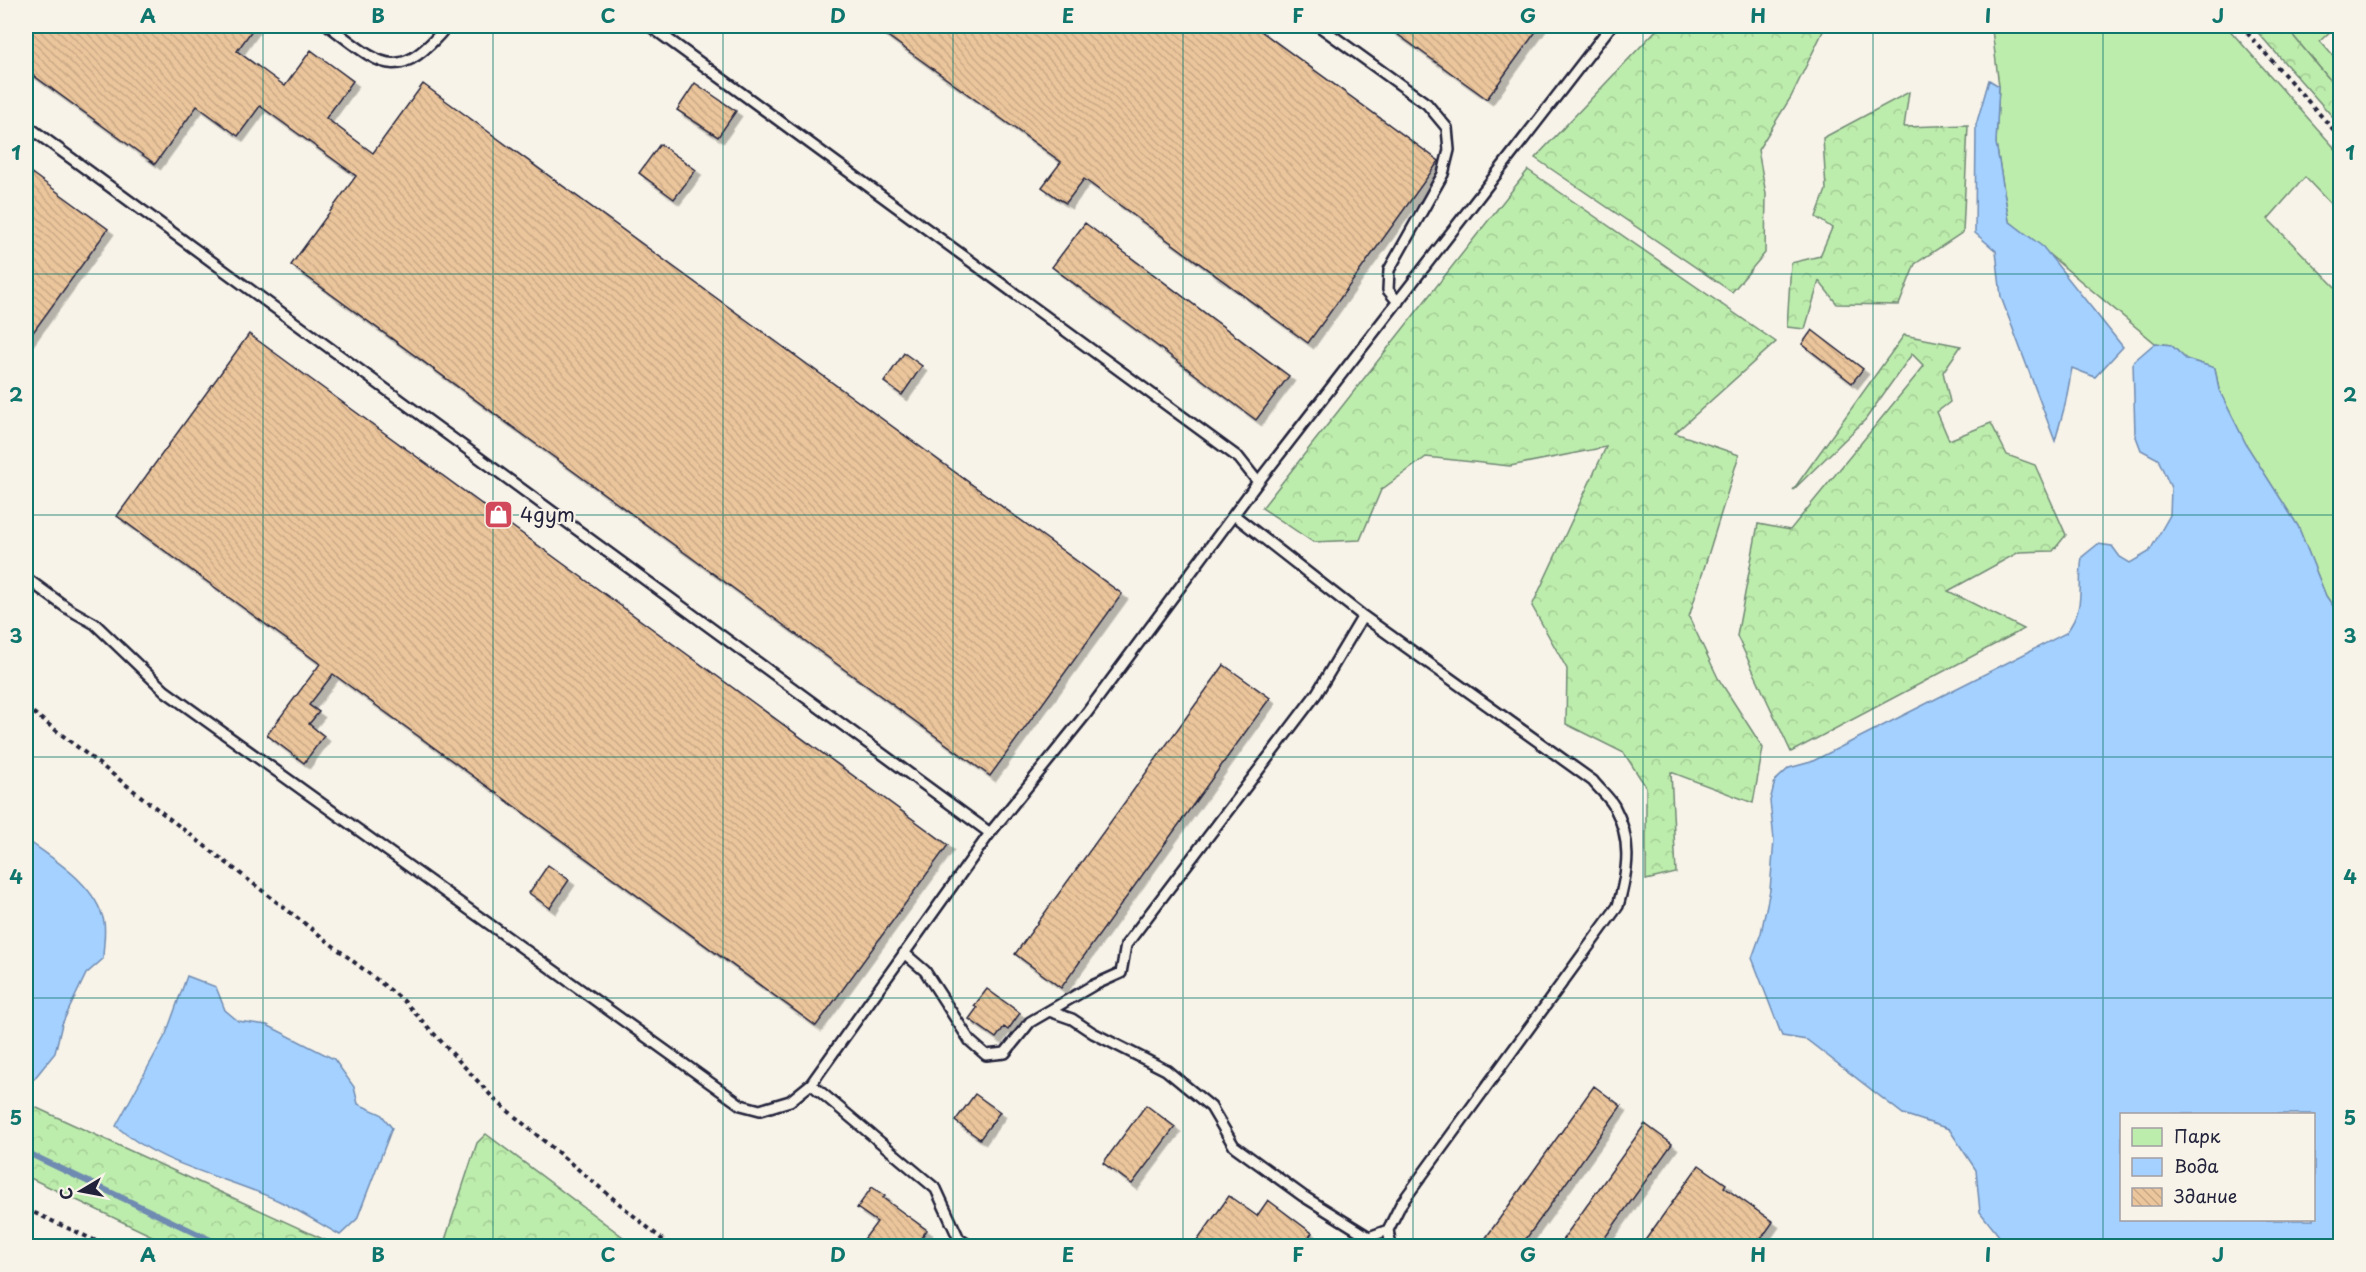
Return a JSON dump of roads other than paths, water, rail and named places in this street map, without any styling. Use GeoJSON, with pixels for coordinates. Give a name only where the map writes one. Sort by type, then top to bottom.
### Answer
{"type":"FeatureCollection","features":[{"type":"Feature","properties":{"kind":"lane"},"geometry":{"type":"LineString","coordinates":[[329,26],[373,59],[395,64],[415,58],[447,26]]}},
{"type":"Feature","properties":{"kind":"lane"},"geometry":{"type":"LineString","coordinates":[[650,26],[1239,458],[1258,482]]}},
{"type":"Feature","properties":{"kind":"lane"},"geometry":{"type":"LineString","coordinates":[[1319,26],[1427,104],[1447,128],[1449,150],[1443,174],[1389,270],[1388,290],[1398,302]]}},
{"type":"Feature","properties":{"kind":"lane"},"geometry":{"type":"LineString","coordinates":[[26,578],[67,609],[96,624],[165,691],[741,1105],[760,1110],[790,1101],[810,1084],[990,833],[1086,714],[1258,482],[1611,26]]}},
{"type":"Feature","properties":{"kind":"lane"},"geometry":{"type":"LineString","coordinates":[[26,125],[990,833]]}},
{"type":"Feature","properties":{"kind":"lane"},"geometry":{"type":"LineString","coordinates":[[1234,515],[1363,616],[1593,781],[1613,805],[1625,837],[1628,871],[1618,906],[1401,1204],[1388,1230],[1391,1246]]}},
{"type":"Feature","properties":{"kind":"lane"},"geometry":{"type":"LineString","coordinates":[[904,953],[925,971],[970,1041],[986,1055],[1005,1053],[1030,1022],[1092,986],[1121,973],[1126,945],[1317,693],[1363,616]]}},
{"type":"Feature","properties":{"kind":"lane"},"geometry":{"type":"LineString","coordinates":[[1049,1011],[1072,1019],[1093,1033],[1166,1070],[1211,1107],[1234,1146],[1303,1196],[1369,1237],[1388,1230]]}},
{"type":"Feature","properties":{"kind":"lane"},"geometry":{"type":"LineString","coordinates":[[810,1084],[936,1189],[959,1243],[970,1246]]}},
{"type":"Feature","properties":{"kind":"water"},"geometry":{"type":"Polygon","coordinates":[[[1989,80],[1999,86],[1996,143],[2009,221],[2043,247],[2123,347],[2095,377],[2072,368],[2055,441],[2001,297],[1996,251],[1975,233],[1976,125],[1989,80]]]}},
{"type":"Feature","properties":{"kind":"water"},"geometry":{"type":"Polygon","coordinates":[[[2155,343],[2171,345],[2186,359],[2215,368],[2219,390],[2247,446],[2298,526],[2326,596],[2340,616],[2340,1246],[2007,1246],[1980,1212],[1976,1170],[1949,1129],[1903,1114],[1807,1040],[1782,1036],[1752,958],[1761,933],[1770,890],[1774,840],[1770,801],[1775,781],[1789,768],[1811,762],[2066,633],[2073,623],[2079,605],[2082,557],[2098,544],[2112,546],[2120,557],[2130,563],[2149,552],[2170,515],[2171,488],[2158,459],[2141,450],[2135,434],[2133,362],[2155,343]]]}},
{"type":"Feature","properties":{"kind":"water"},"geometry":{"type":"Polygon","coordinates":[[[26,839],[61,864],[83,885],[100,908],[105,931],[103,959],[86,974],[62,1024],[55,1053],[34,1079],[26,1081],[26,839]]]}},
{"type":"Feature","properties":{"kind":"water"},"geometry":{"type":"Polygon","coordinates":[[[187,976],[216,987],[225,1010],[238,1021],[267,1025],[334,1059],[354,1087],[358,1104],[381,1114],[392,1128],[357,1219],[340,1235],[279,1201],[173,1161],[134,1140],[116,1126],[166,1034],[187,976]]]}},
{"type":"Feature","properties":{"kind":"waterway"},"geometry":{"type":"LineString","coordinates":[[26,1152],[223,1246]]}},
{"type":"Feature","properties":{"kind":"place","name":"4gym"},"geometry":{"type":"Point","coordinates":[499,515]}}]}
